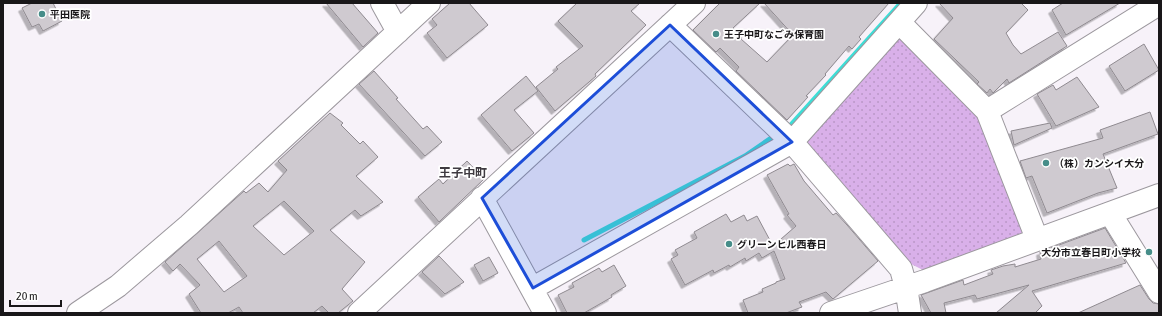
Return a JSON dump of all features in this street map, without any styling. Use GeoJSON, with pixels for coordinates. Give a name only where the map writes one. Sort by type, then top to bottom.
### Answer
{"type":"FeatureCollection","features":[{"type":"Feature","properties":{"kind":"street"},"geometry":{"type":"LineString","coordinates":[[382,3],[398,32]]}},
{"type":"Feature","properties":{"kind":"street"},"geometry":{"type":"LineString","coordinates":[[78,313],[118,286],[189,225],[429,3]]}},
{"type":"Feature","properties":{"kind":"street"},"geometry":{"type":"LineString","coordinates":[[359,313],[694,3]]}},
{"type":"Feature","properties":{"kind":"street"},"geometry":{"type":"LineString","coordinates":[[533,288],[792,142],[916,3]]}},
{"type":"Feature","properties":{"kind":"street"},"geometry":{"type":"LineString","coordinates":[[987,111],[1159,4]]}},
{"type":"Feature","properties":{"kind":"street"},"geometry":{"type":"LineString","coordinates":[[899,22],[987,111],[1038,238]]}},
{"type":"Feature","properties":{"kind":"street"},"geometry":{"type":"LineString","coordinates":[[670,25],[792,142],[900,269],[910,305]]}},
{"type":"Feature","properties":{"kind":"street"},"geometry":{"type":"LineString","coordinates":[[831,313],[910,305],[1038,238],[1159,195]]}},
{"type":"Feature","properties":{"kind":"street"},"geometry":{"type":"LineString","coordinates":[[482,198],[533,288],[545,313]]}},
{"type":"Feature","properties":{"kind":"street"},"geometry":{"type":"LineString","coordinates":[[1110,213],[1159,292]]}},
{"type":"Feature","properties":{"kind":"highlighted area"},"geometry":{"type":"Polygon","coordinates":[[[670,25],[792,142],[533,288],[482,198],[670,25]]]}},
{"type":"Feature","properties":{"kind":"shaded area"},"geometry":{"type":"Polygon","coordinates":[[[900,35],[980,114],[1023,235],[923,270],[909,263],[805,142],[900,35]]]}},
{"type":"Feature","properties":{"kind":"building","name":"平田医院"},"geometry":{"type":"Polygon","coordinates":[[[32,3],[53,3],[62,21],[43,31],[39,24],[32,27],[22,8],[32,3]]]}},
{"type":"Feature","properties":{"kind":"building"},"geometry":{"type":"Polygon","coordinates":[[[326,3],[352,3],[378,33],[363,47],[326,3]]]}},
{"type":"Feature","properties":{"kind":"building"},"geometry":{"type":"Polygon","coordinates":[[[450,3],[469,3],[488,25],[447,58],[427,33],[437,25],[432,19],[450,3]]]}},
{"type":"Feature","properties":{"kind":"building"},"geometry":{"type":"Polygon","coordinates":[[[577,3],[640,3],[631,11],[646,25],[595,74],[596,76],[555,111],[536,87],[558,69],[556,67],[583,46],[558,21],[577,3]]]}},
{"type":"Feature","properties":{"kind":"building"},"geometry":{"type":"Polygon","coordinates":[[[720,3],[760,3],[733,28],[742,38],[741,39],[767,62],[793,35],[764,3],[889,3],[859,37],[861,39],[852,49],[849,46],[825,74],[826,75],[806,96],[808,97],[787,120],[736,71],[739,67],[720,48],[716,52],[693,30],[720,3]]]}},
{"type":"Feature","properties":{"kind":"building"},"geometry":{"type":"Polygon","coordinates":[[[939,3],[1021,3],[1028,10],[1006,33],[1013,45],[1021,54],[1058,32],[1067,46],[1009,83],[1007,79],[993,93],[990,89],[987,93],[977,84],[979,82],[934,39],[953,18],[939,3]]]}},
{"type":"Feature","properties":{"kind":"building"},"geometry":{"type":"Polygon","coordinates":[[[1063,3],[1120,3],[1066,35],[1052,10],[1063,3]]]}},
{"type":"Feature","properties":{"kind":"building"},"geometry":{"type":"Polygon","coordinates":[[[1144,44],[1159,70],[1125,91],[1109,66],[1144,44]]]}},
{"type":"Feature","properties":{"kind":"building"},"geometry":{"type":"Polygon","coordinates":[[[374,71],[398,98],[396,99],[423,129],[427,126],[442,142],[425,156],[359,84],[374,71]]]}},
{"type":"Feature","properties":{"kind":"building"},"geometry":{"type":"Polygon","coordinates":[[[526,76],[538,91],[514,110],[534,133],[512,151],[481,115],[526,76]]]}},
{"type":"Feature","properties":{"kind":"building"},"geometry":{"type":"Polygon","coordinates":[[[1077,77],[1099,107],[1056,126],[1037,94],[1053,85],[1056,90],[1077,77]]]}},
{"type":"Feature","properties":{"kind":"building"},"geometry":{"type":"Polygon","coordinates":[[[1150,112],[1158,134],[1103,154],[1117,188],[1098,193],[1047,213],[1032,176],[1026,178],[1020,161],[1103,138],[1100,130],[1150,112]]]}},
{"type":"Feature","properties":{"kind":"building"},"geometry":{"type":"Polygon","coordinates":[[[330,113],[343,123],[341,125],[360,144],[363,141],[378,157],[356,176],[383,202],[361,216],[355,210],[330,230],[365,262],[342,289],[353,301],[338,313],[329,313],[322,306],[313,313],[243,313],[239,307],[228,313],[201,313],[189,294],[200,285],[180,264],[173,271],[165,262],[244,191],[246,193],[259,183],[268,192],[287,170],[278,161],[330,113]],[[284,201],[253,226],[284,255],[314,231],[284,201]],[[219,241],[197,259],[224,292],[247,276],[219,241]]]}},
{"type":"Feature","properties":{"kind":"building"},"geometry":{"type":"Polygon","coordinates":[[[1050,123],[1052,128],[1014,145],[1011,131],[1050,123]]]}},
{"type":"Feature","properties":{"kind":"building"},"geometry":{"type":"Polygon","coordinates":[[[467,161],[484,179],[439,222],[418,197],[439,179],[443,184],[467,161]]]}},
{"type":"Feature","properties":{"kind":"building"},"geometry":{"type":"Polygon","coordinates":[[[788,164],[790,166],[794,164],[804,181],[833,215],[836,213],[878,261],[833,299],[826,292],[799,302],[802,307],[786,313],[748,313],[743,300],[763,292],[762,289],[785,279],[774,251],[762,258],[759,253],[746,261],[745,258],[730,267],[729,265],[714,273],[713,270],[685,285],[671,259],[678,255],[675,250],[697,238],[694,232],[726,214],[731,222],[744,215],[747,221],[757,216],[773,246],[796,226],[787,215],[789,214],[767,175],[788,164]]]}},
{"type":"Feature","properties":{"kind":"building"},"geometry":{"type":"Polygon","coordinates":[[[1105,228],[1126,263],[1032,291],[1042,306],[1035,313],[996,313],[1029,285],[977,299],[975,295],[944,303],[946,313],[931,313],[921,295],[963,280],[964,285],[993,274],[991,270],[1003,266],[1015,264],[1015,267],[1041,259],[1040,252],[1105,228]]]}},
{"type":"Feature","properties":{"kind":"building"},"geometry":{"type":"Polygon","coordinates":[[[439,256],[464,282],[445,294],[422,272],[439,256]]]}},
{"type":"Feature","properties":{"kind":"building"},"geometry":{"type":"Polygon","coordinates":[[[489,257],[498,273],[483,281],[474,265],[489,257]]]}},
{"type":"Feature","properties":{"kind":"building"},"geometry":{"type":"Polygon","coordinates":[[[614,265],[626,286],[611,295],[612,297],[584,313],[567,313],[558,295],[574,287],[572,283],[599,268],[602,272],[614,265]]]}},
{"type":"Feature","properties":{"kind":"building"},"geometry":{"type":"Polygon","coordinates":[[[1140,285],[1153,303],[1159,304],[1159,313],[1078,313],[1140,285]]]}},
{"type":"Feature","properties":{"kind":"waterway"},"geometry":{"type":"LineString","coordinates":[[786,129],[901,3]]}},
{"type":"Feature","properties":{"kind":"waterway"},"geometry":{"type":"LineString","coordinates":[[584,240],[745,156],[777,134]]}},
{"type":"Feature","properties":{"kind":"place","name":"平田医院"},"geometry":{"type":"Point","coordinates":[42,14]}},
{"type":"Feature","properties":{"kind":"place","name":"王子中町なごみ保育園"},"geometry":{"type":"Point","coordinates":[716,34]}},
{"type":"Feature","properties":{"kind":"place","name":"（株）カンシイ大分"},"geometry":{"type":"Point","coordinates":[1046,163]}},
{"type":"Feature","properties":{"kind":"place","name":"グリーンヒル西春日"},"geometry":{"type":"Point","coordinates":[729,244]}},
{"type":"Feature","properties":{"kind":"place","name":"大分市立春日町小学校"},"geometry":{"type":"Point","coordinates":[1149,252]}},
{"type":"Feature","properties":{"kind":"district","name":"王子中町"},"geometry":{"type":"Point","coordinates":[463,173]}}]}
